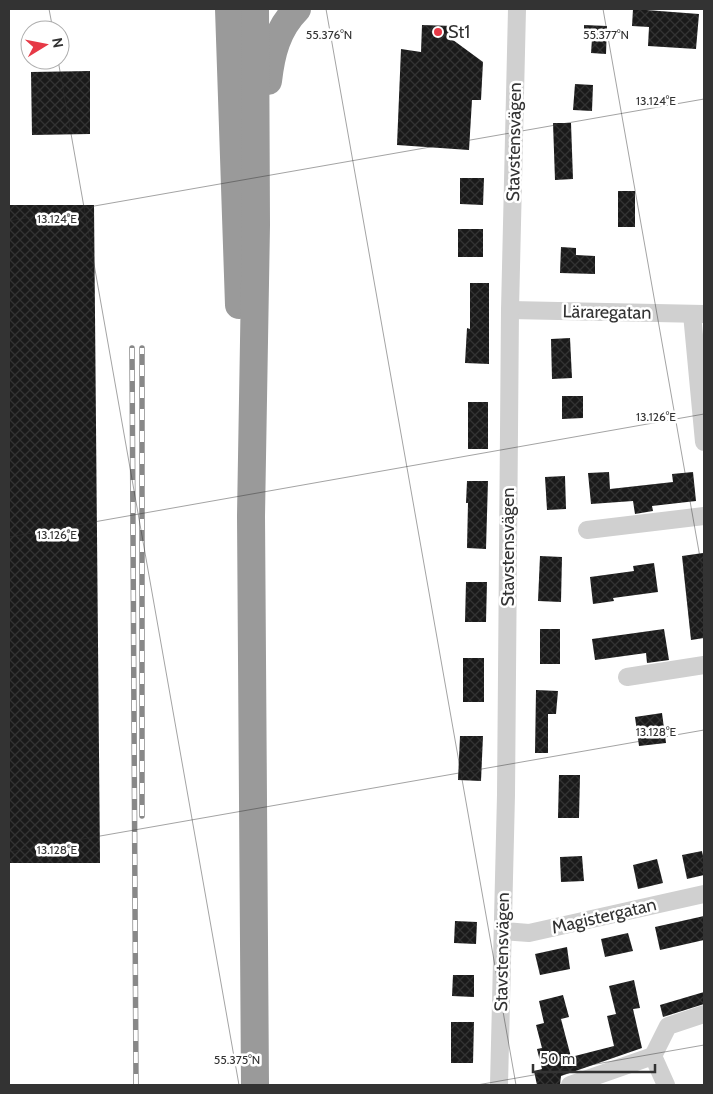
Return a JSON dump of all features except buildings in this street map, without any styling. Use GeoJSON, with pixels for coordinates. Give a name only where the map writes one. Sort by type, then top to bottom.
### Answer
{"type":"FeatureCollection","features":[{"type":"Feature","properties":{"kind":"highway"},"geometry":{"type":"LineString","coordinates":[[229,9],[236,267],[251,516]]}},
{"type":"Feature","properties":{"kind":"highway"},"geometry":{"type":"LineString","coordinates":[[255,9],[256,225],[251,516],[255,1085]]}},
{"type":"Feature","properties":{"kind":"highway"},"geometry":{"type":"LineString","coordinates":[[256,225],[270,61],[283,26],[297,9]]}},
{"type":"Feature","properties":{"kind":"street","name":"Stavstensvägen"},"geometry":{"type":"LineString","coordinates":[[500,1085],[502,930],[507,776],[510,310],[517,9]]}},
{"type":"Feature","properties":{"kind":"street","name":"Läraregatan"},"geometry":{"type":"LineString","coordinates":[[510,310],[698,314]]}},
{"type":"Feature","properties":{"kind":"street"},"geometry":{"type":"LineString","coordinates":[[698,314],[704,442]]}},
{"type":"Feature","properties":{"kind":"street"},"geometry":{"type":"LineString","coordinates":[[587,530],[704,516]]}},
{"type":"Feature","properties":{"kind":"street"},"geometry":{"type":"LineString","coordinates":[[627,677],[704,666]]}},
{"type":"Feature","properties":{"kind":"street","name":"Magistergatan"},"geometry":{"type":"LineString","coordinates":[[502,930],[529,932],[704,894]]}},
{"type":"Feature","properties":{"kind":"street"},"geometry":{"type":"LineString","coordinates":[[570,1085],[653,1056],[668,1026],[704,1014]]}},
{"type":"Feature","properties":{"kind":"street"},"geometry":{"type":"LineString","coordinates":[[653,1056],[666,1085]]}},
{"type":"Feature","properties":{"kind":"railway"},"geometry":{"type":"LineString","coordinates":[[132,348],[136,1085]]}},
{"type":"Feature","properties":{"kind":"railway"},"geometry":{"type":"LineString","coordinates":[[142,348],[142,816]]}},
{"type":"Feature","properties":{"kind":"place","name":"St1"},"geometry":{"type":"Point","coordinates":[438,32]}}]}
